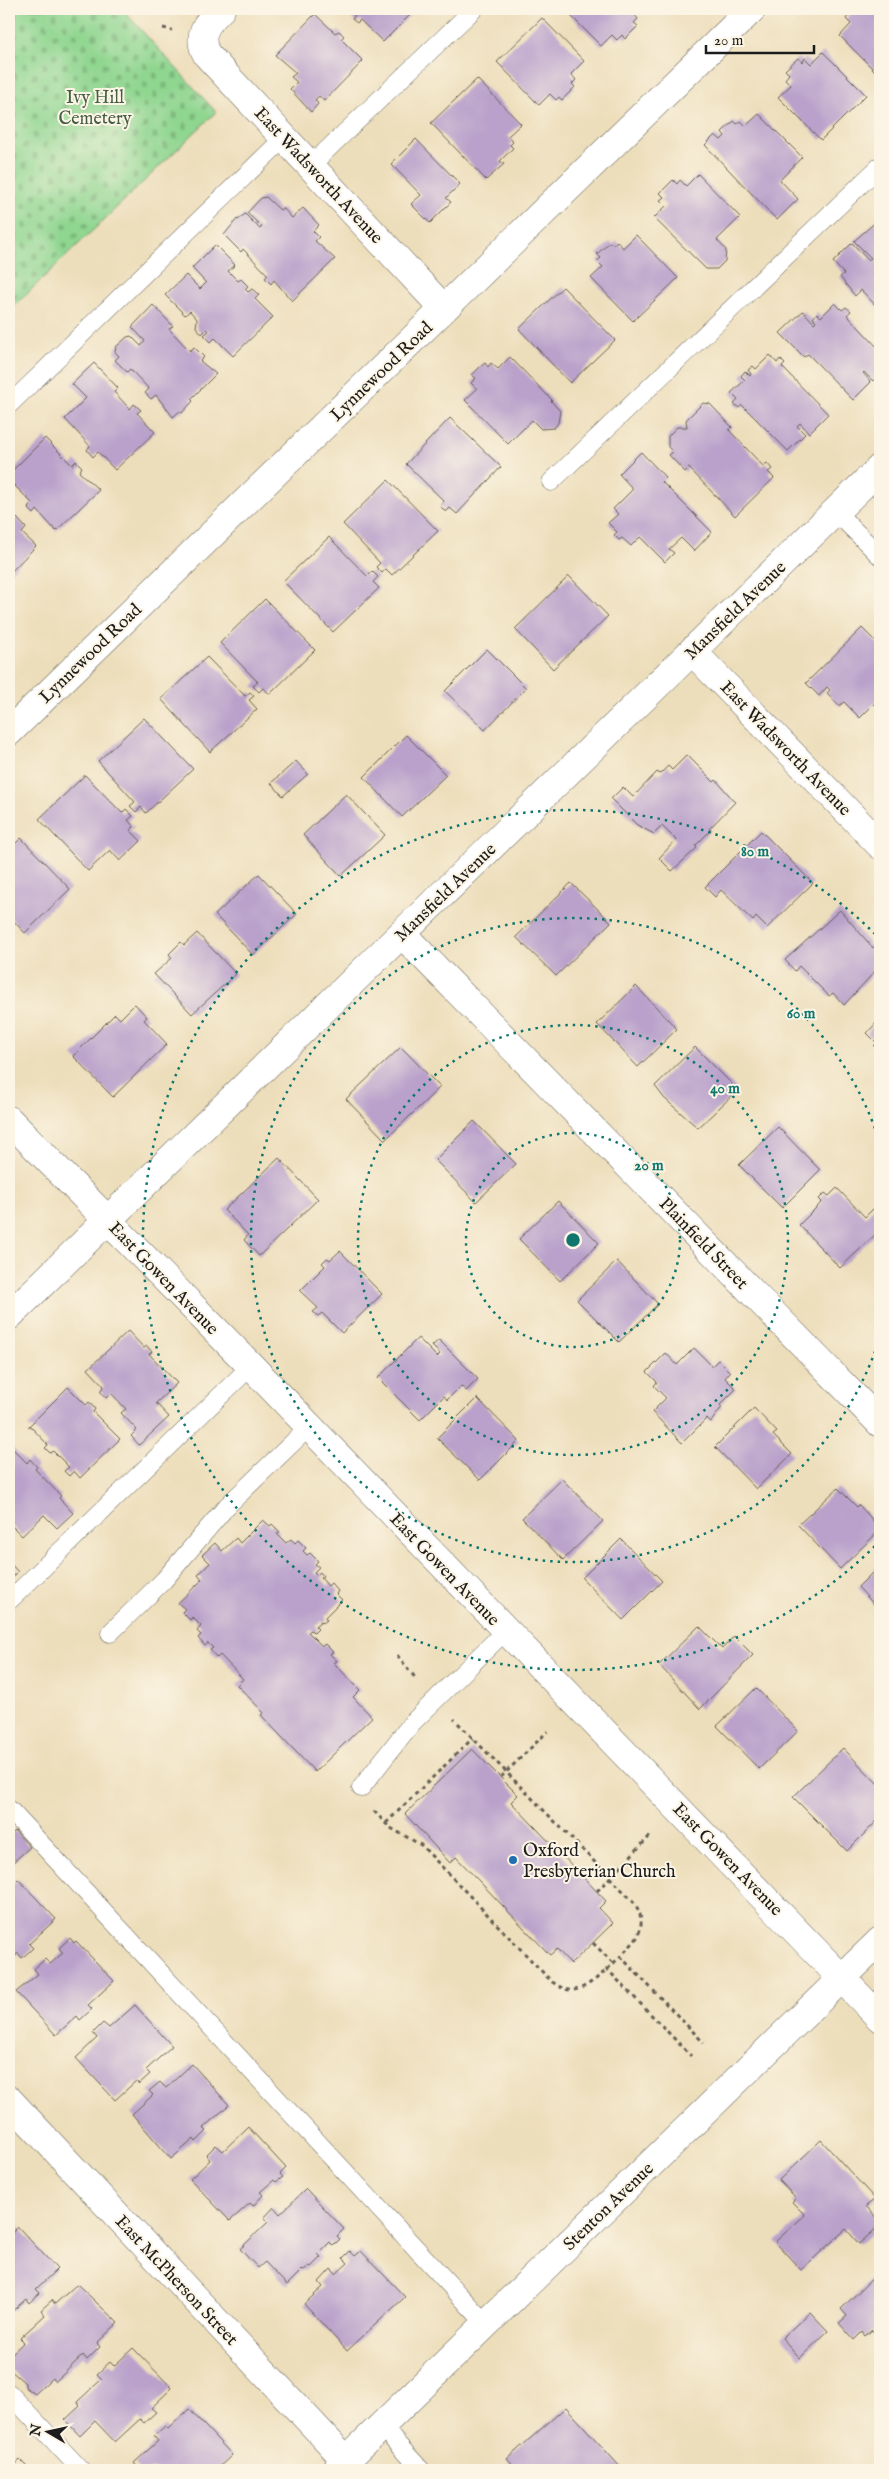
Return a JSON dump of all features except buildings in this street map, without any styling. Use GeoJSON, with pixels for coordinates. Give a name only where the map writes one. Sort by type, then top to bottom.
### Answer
{"type":"FeatureCollection","features":[{"type":"Feature","properties":{"kind":"street","name":"East Wadsworth Avenue"},"geometry":{"type":"LineString","coordinates":[[221,9],[205,27],[201,38],[206,55],[285,137],[444,309]]}},
{"type":"Feature","properties":{"kind":"street","name":"Lynnewood Road"},"geometry":{"type":"LineString","coordinates":[[9,732],[752,9]]}},
{"type":"Feature","properties":{"kind":"street","name":"Mansfield Avenue"},"geometry":{"type":"LineString","coordinates":[[9,1316],[880,468]]}},
{"type":"Feature","properties":{"kind":"street","name":"East Wadsworth Avenue"},"geometry":{"type":"LineString","coordinates":[[692,651],[880,845]]}},
{"type":"Feature","properties":{"kind":"street","name":"Plainfield Street"},"geometry":{"type":"LineString","coordinates":[[402,934],[880,1423]]}},
{"type":"Feature","properties":{"kind":"street","name":"East Gowen Avenue"},"geometry":{"type":"LineString","coordinates":[[9,1120],[251,1366],[880,2018]]}},
{"type":"Feature","properties":{"kind":"street","name":"Stenton Avenue"},"geometry":{"type":"LineString","coordinates":[[341,2465],[880,1941]]}},
{"type":"Feature","properties":{"kind":"street","name":"East McPherson Street"},"geometry":{"type":"LineString","coordinates":[[9,2100],[341,2465]]}},
{"type":"Feature","properties":{"kind":"lane"},"geometry":{"type":"LineString","coordinates":[[311,165],[474,9]]}},
{"type":"Feature","properties":{"kind":"lane"},"geometry":{"type":"LineString","coordinates":[[9,404],[285,137]]}},
{"type":"Feature","properties":{"kind":"lane"},"geometry":{"type":"LineString","coordinates":[[551,482],[880,166]]}},
{"type":"Feature","properties":{"kind":"lane"},"geometry":{"type":"LineString","coordinates":[[836,512],[880,556]]}},
{"type":"Feature","properties":{"kind":"lane"},"geometry":{"type":"LineString","coordinates":[[9,1602],[251,1366]]}},
{"type":"Feature","properties":{"kind":"lane"},"geometry":{"type":"LineString","coordinates":[[110,1633],[164,1580],[227,1506],[309,1427]]}},
{"type":"Feature","properties":{"kind":"lane"},"geometry":{"type":"LineString","coordinates":[[361,1788],[410,1724],[505,1631]]}},
{"type":"Feature","properties":{"kind":"lane"},"geometry":{"type":"LineString","coordinates":[[9,1809],[486,2324]]}},
{"type":"Feature","properties":{"kind":"lane"},"geometry":{"type":"LineString","coordinates":[[9,2393],[81,2470]]}},
{"type":"Feature","properties":{"kind":"lane"},"geometry":{"type":"LineString","coordinates":[[382,2426],[421,2470]]}},
{"type":"Feature","properties":{"kind":"path"},"geometry":{"type":"LineString","coordinates":[[397,1656],[421,1685]]}},
{"type":"Feature","properties":{"kind":"path"},"geometry":{"type":"LineString","coordinates":[[369,1805],[386,1823],[422,1846],[552,1982],[560,1987],[568,1990],[583,1988],[620,1956],[640,1933],[641,1915],[632,1900],[448,1712]]}},
{"type":"Feature","properties":{"kind":"path"},"geometry":{"type":"LineString","coordinates":[[501,1777],[548,1731]]}},
{"type":"Feature","properties":{"kind":"path"},"geometry":{"type":"LineString","coordinates":[[386,1823],[473,1738]]}},
{"type":"Feature","properties":{"kind":"path"},"geometry":{"type":"LineString","coordinates":[[597,1891],[650,1836]]}},
{"type":"Feature","properties":{"kind":"path"},"geometry":{"type":"LineString","coordinates":[[593,1943],[613,1962]]}},
{"type":"Feature","properties":{"kind":"path"},"geometry":{"type":"LineString","coordinates":[[620,1956],[704,2043]]}},
{"type":"Feature","properties":{"kind":"path"},"geometry":{"type":"LineString","coordinates":[[606,1968],[691,2056]]}},
{"type":"Feature","properties":{"kind":"green space","name":"Ivy Hill Cemetery"},"geometry":{"type":"Polygon","coordinates":[[[9,9],[122,9],[216,112],[9,311],[9,9]]]}},
{"type":"Feature","properties":{"kind":"place","name":"Oxford Presbyterian Church"},"geometry":{"type":"Point","coordinates":[513,1860]}}]}
